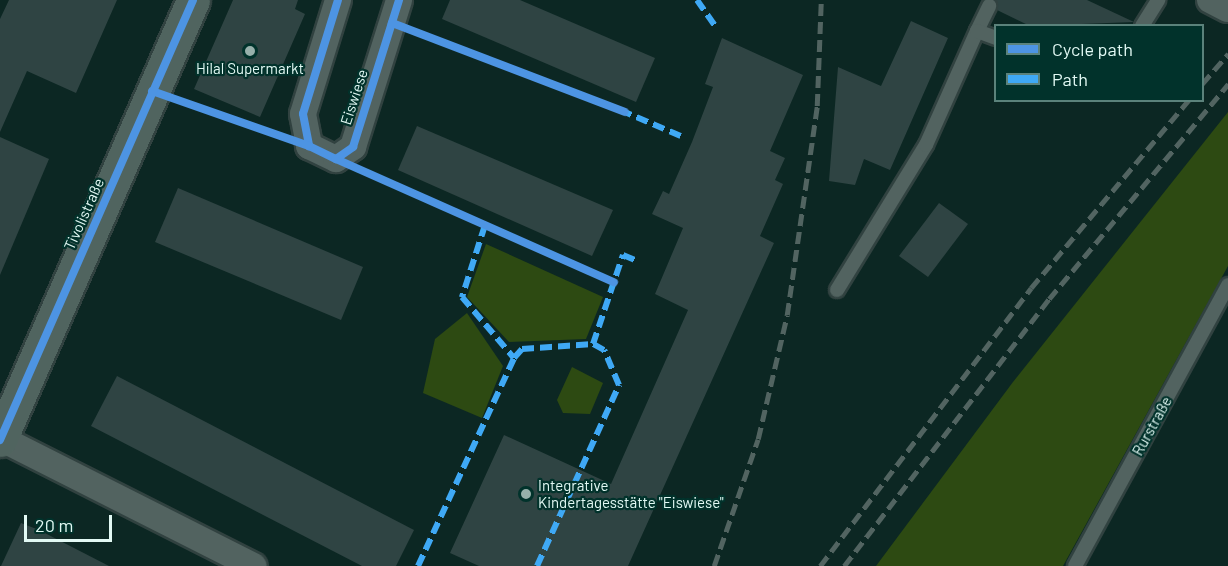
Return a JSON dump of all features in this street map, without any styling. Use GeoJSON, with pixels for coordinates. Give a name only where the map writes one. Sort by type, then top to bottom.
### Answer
{"type":"FeatureCollection","features":[{"type":"Feature","properties":{"kind":"main road","name":"Tivolistraße"},"geometry":{"type":"LineString","coordinates":[[0,439],[192,0]]}},
{"type":"Feature","properties":{"kind":"street","name":"Eiswiese"},"geometry":{"type":"LineString","coordinates":[[338,0],[303,114],[309,146],[336,159],[353,147],[399,0]]}},
{"type":"Feature","properties":{"kind":"street"},"geometry":{"type":"LineString","coordinates":[[1210,0],[1228,9]]}},
{"type":"Feature","properties":{"kind":"street"},"geometry":{"type":"LineString","coordinates":[[0,439],[253,566]]}},
{"type":"Feature","properties":{"kind":"lane"},"geometry":{"type":"LineString","coordinates":[[1143,24],[1158,0]]}},
{"type":"Feature","properties":{"kind":"lane"},"geometry":{"type":"LineString","coordinates":[[837,290],[926,145],[989,6]]}},
{"type":"Feature","properties":{"kind":"lane"},"geometry":{"type":"LineString","coordinates":[[977,31],[994,37]]}},
{"type":"Feature","properties":{"kind":"lane","name":"Rurstraße"},"geometry":{"type":"LineString","coordinates":[[1075,566],[1228,285]]}},
{"type":"Feature","properties":{"kind":"green space"},"geometry":{"type":"Polygon","coordinates":[[[1228,112],[1228,266],[1063,566],[876,566],[1013,382],[1228,112]]]}},
{"type":"Feature","properties":{"kind":"green space"},"geometry":{"type":"Polygon","coordinates":[[[486,244],[603,297],[586,339],[509,342],[467,297],[486,244]]]}},
{"type":"Feature","properties":{"kind":"green space"},"geometry":{"type":"Polygon","coordinates":[[[467,313],[503,366],[482,418],[423,393],[435,339],[467,313]]]}},
{"type":"Feature","properties":{"kind":"green space"},"geometry":{"type":"Polygon","coordinates":[[[572,367],[603,383],[590,414],[563,413],[557,400],[572,367]]]}},
{"type":"Feature","properties":{"kind":"building"},"geometry":{"type":"Polygon","coordinates":[[[9,0],[117,0],[76,93],[27,71],[0,132],[0,19],[9,0]]]}},
{"type":"Feature","properties":{"kind":"building","name":"Hilal Supermarkt"},"geometry":{"type":"Polygon","coordinates":[[[233,0],[298,0],[295,9],[305,14],[260,117],[194,89],[233,0]]]}},
{"type":"Feature","properties":{"kind":"building"},"geometry":{"type":"Polygon","coordinates":[[[450,0],[520,0],[655,58],[636,102],[442,19],[450,0]]]}},
{"type":"Feature","properties":{"kind":"building"},"geometry":{"type":"Polygon","coordinates":[[[995,0],[1087,0],[1134,22],[1026,24],[997,10],[995,0]]]}},
{"type":"Feature","properties":{"kind":"building"},"geometry":{"type":"Polygon","coordinates":[[[911,21],[948,38],[890,170],[864,159],[855,185],[829,181],[838,67],[881,86],[911,21]]]}},
{"type":"Feature","properties":{"kind":"building"},"geometry":{"type":"Polygon","coordinates":[[[722,38],[803,75],[770,151],[785,158],[775,180],[783,184],[760,236],[774,243],[628,566],[479,566],[450,553],[504,435],[611,484],[688,310],[655,294],[683,228],[652,214],[663,191],[669,194],[692,142],[713,87],[705,84],[722,38]]]}},
{"type":"Feature","properties":{"kind":"building"},"geometry":{"type":"Polygon","coordinates":[[[417,126],[613,210],[592,256],[398,170],[417,126]]]}},
{"type":"Feature","properties":{"kind":"building"},"geometry":{"type":"Polygon","coordinates":[[[0,137],[49,159],[0,275],[0,137]]]}},
{"type":"Feature","properties":{"kind":"building"},"geometry":{"type":"Polygon","coordinates":[[[178,188],[363,267],[341,320],[155,242],[178,188]]]}},
{"type":"Feature","properties":{"kind":"building"},"geometry":{"type":"Polygon","coordinates":[[[939,203],[968,224],[928,277],[899,256],[939,203]]]}},
{"type":"Feature","properties":{"kind":"building"},"geometry":{"type":"Polygon","coordinates":[[[117,376],[414,530],[396,566],[362,566],[91,426],[117,376]]]}},
{"type":"Feature","properties":{"kind":"building"},"geometry":{"type":"Polygon","coordinates":[[[21,523],[39,530],[109,566],[1,566],[21,523]]]}},
{"type":"Feature","properties":{"kind":"railway"},"geometry":{"type":"LineString","coordinates":[[714,566],[758,439],[787,315],[817,106],[821,0]]}},
{"type":"Feature","properties":{"kind":"railway"},"geometry":{"type":"LineString","coordinates":[[1204,82],[1228,54]]}},
{"type":"Feature","properties":{"kind":"railway"},"geometry":{"type":"LineString","coordinates":[[844,566],[1049,299],[1228,84]]}},
{"type":"Feature","properties":{"kind":"railway"},"geometry":{"type":"LineString","coordinates":[[820,566],[1031,288],[1187,102]]}},
{"type":"Feature","properties":{"kind":"marked path"},"geometry":{"type":"LineString","coordinates":[[697,0],[715,26]]}},
{"type":"Feature","properties":{"kind":"marked path"},"geometry":{"type":"LineString","coordinates":[[620,110],[681,136]]}},
{"type":"Feature","properties":{"kind":"marked path"},"geometry":{"type":"LineString","coordinates":[[485,225],[462,297],[514,358]]}},
{"type":"Feature","properties":{"kind":"marked path"},"geometry":{"type":"LineString","coordinates":[[418,566],[514,358],[522,349],[593,344],[623,255],[637,261]]}},
{"type":"Feature","properties":{"kind":"marked path"},"geometry":{"type":"LineString","coordinates":[[537,566],[619,385],[604,350],[593,344]]}},
{"type":"Feature","properties":{"kind":"cycle path"},"geometry":{"type":"LineString","coordinates":[[0,440],[193,0]]}},
{"type":"Feature","properties":{"kind":"cycle path"},"geometry":{"type":"LineString","coordinates":[[338,0],[303,114],[309,146],[336,159],[353,147],[399,0]]}},
{"type":"Feature","properties":{"kind":"cycle path"},"geometry":{"type":"LineString","coordinates":[[392,23],[625,112]]}},
{"type":"Feature","properties":{"kind":"cycle path"},"geometry":{"type":"LineString","coordinates":[[152,91],[309,146]]}},
{"type":"Feature","properties":{"kind":"cycle path"},"geometry":{"type":"LineString","coordinates":[[336,159],[614,282]]}},
{"type":"Feature","properties":{"kind":"place","name":"Hilal Supermarkt"},"geometry":{"type":"Point","coordinates":[250,51]}},
{"type":"Feature","properties":{"kind":"place","name":"Integrative Kindertagesstätte \"Eiswiese\""},"geometry":{"type":"Point","coordinates":[526,494]}}]}
